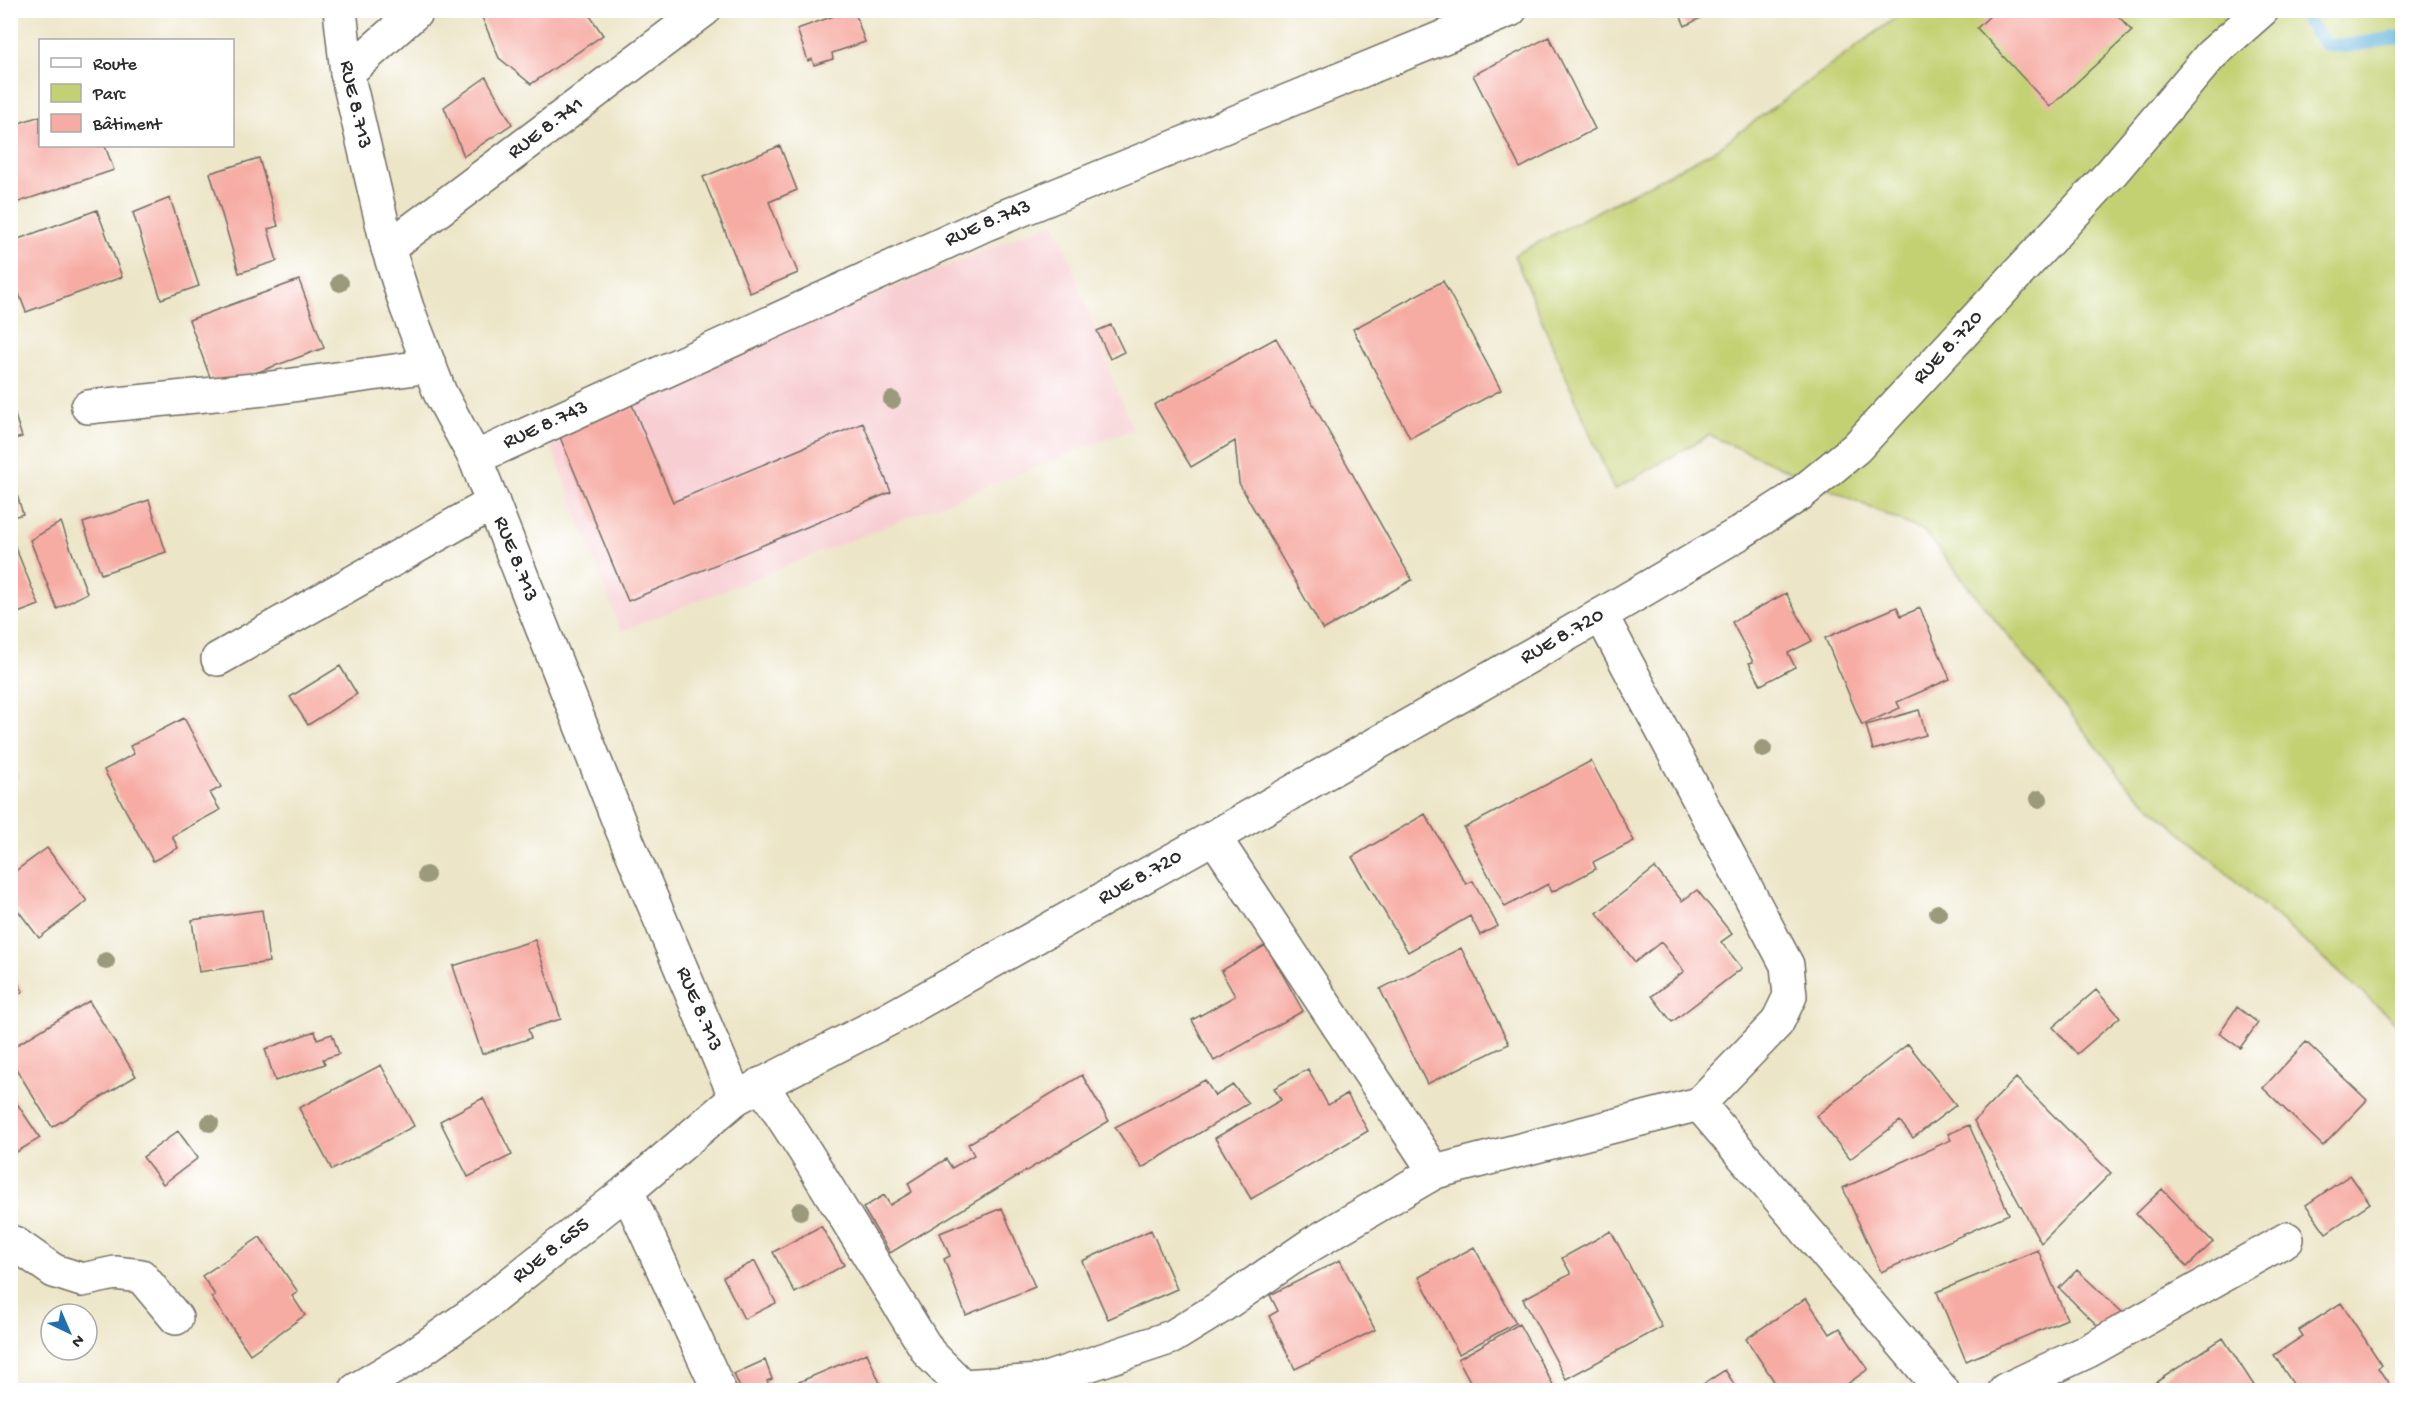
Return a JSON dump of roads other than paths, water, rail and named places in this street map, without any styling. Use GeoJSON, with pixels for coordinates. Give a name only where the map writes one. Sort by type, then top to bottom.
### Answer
{"type":"FeatureCollection","features":[{"type":"Feature","properties":{"kind":"street","name":"RUE 8.713"},"geometry":{"type":"LineString","coordinates":[[340,10],[347,73],[388,248],[407,308],[440,393],[475,458],[619,822],[748,1091],[806,1152],[929,1353],[962,1386],[1040,1381],[1172,1337],[1312,1245],[1435,1172],[1699,1104]]}},
{"type":"Feature","properties":{"kind":"street"},"geometry":{"type":"LineString","coordinates":[[347,73],[418,10]]}},
{"type":"Feature","properties":{"kind":"street","name":"RUE 8.741"},"geometry":{"type":"LineString","coordinates":[[388,248],[704,10]]}},
{"type":"Feature","properties":{"kind":"street","name":"RUE 8.743"},"geometry":{"type":"LineString","coordinates":[[475,458],[986,224],[1510,10]]}},
{"type":"Feature","properties":{"kind":"street","name":"RUE 8.720"},"geometry":{"type":"LineString","coordinates":[[748,1091],[889,1019],[1215,837],[1601,615],[1738,534],[1800,494],[1856,448],[2112,172],[2211,55],[2262,10]]}},
{"type":"Feature","properties":{"kind":"street"},"geometry":{"type":"LineString","coordinates":[[88,407],[264,389],[429,366]]}},
{"type":"Feature","properties":{"kind":"street"},"geometry":{"type":"LineString","coordinates":[[218,659],[493,502]]}},
{"type":"Feature","properties":{"kind":"street"},"geometry":{"type":"LineString","coordinates":[[1601,615],[1787,965],[1790,996],[1777,1023],[1699,1104],[1942,1390]]}},
{"type":"Feature","properties":{"kind":"street"},"geometry":{"type":"LineString","coordinates":[[1215,837],[1435,1172]]}},
{"type":"Feature","properties":{"kind":"street","name":"RUE 8.655"},"geometry":{"type":"LineString","coordinates":[[356,1390],[411,1357],[479,1309],[748,1091]]}},
{"type":"Feature","properties":{"kind":"street"},"geometry":{"type":"LineString","coordinates":[[627,1191],[719,1390]]}},
{"type":"Feature","properties":{"kind":"street"},"geometry":{"type":"LineString","coordinates":[[2005,1390],[2088,1351],[2287,1239]]}},
{"type":"Feature","properties":{"kind":"street"},"geometry":{"type":"LineString","coordinates":[[10,1244],[14,1243],[54,1271],[82,1280],[115,1273],[141,1276],[176,1318]]}},
{"type":"Feature","properties":{"kind":"waterway"},"geometry":{"type":"LineString","coordinates":[[2302,10],[2313,30],[2326,44],[2345,46],[2402,37]]}}]}
